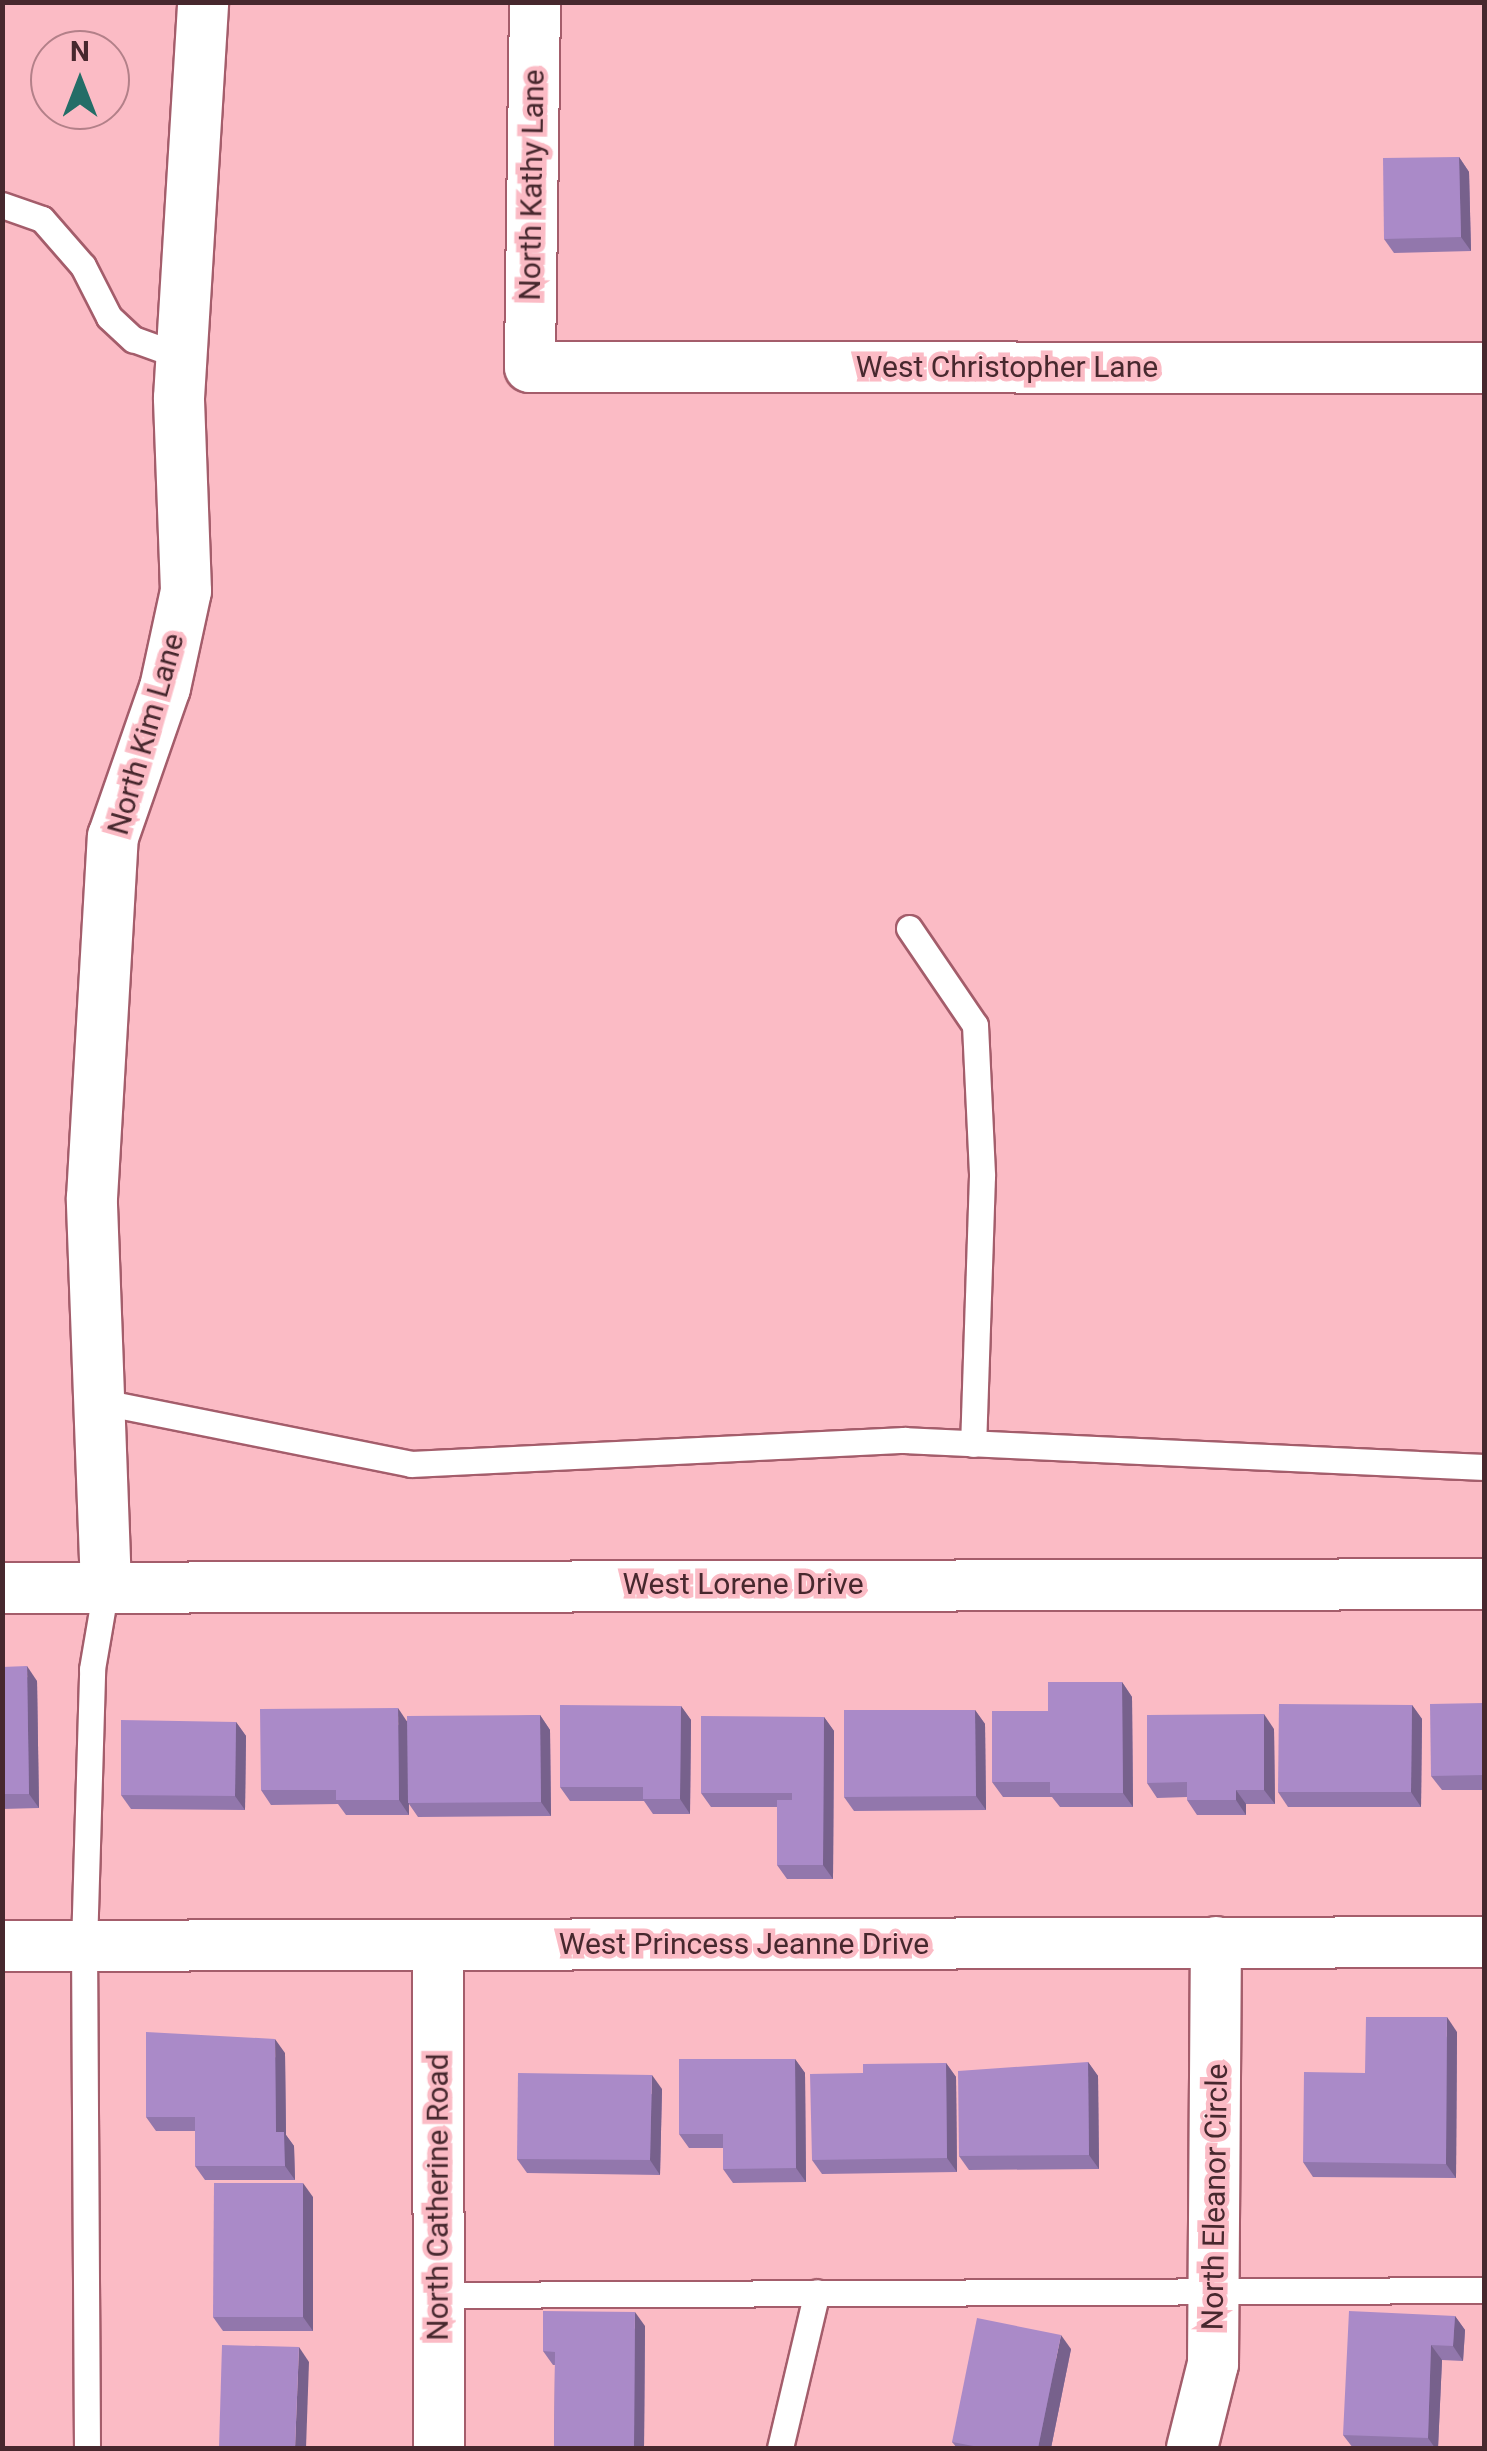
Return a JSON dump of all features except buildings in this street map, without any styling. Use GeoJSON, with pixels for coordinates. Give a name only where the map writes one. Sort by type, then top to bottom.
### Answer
{"type":"FeatureCollection","features":[{"type":"Feature","properties":{"kind":"street","name":"North Kim Lane"},"geometry":{"type":"LineString","coordinates":[[106,1587],[92,1198],[113,837],[164,688],[186,591],[183,357],[203,2]]}},
{"type":"Feature","properties":{"kind":"street","name":"North Kathy Lane"},"geometry":{"type":"LineString","coordinates":[[530,367],[534,2]]}},
{"type":"Feature","properties":{"kind":"street","name":"West Christopher Lane"},"geometry":{"type":"LineString","coordinates":[[530,367],[1484,368]]}},
{"type":"Feature","properties":{"kind":"street","name":"West Lorene Drive"},"geometry":{"type":"LineString","coordinates":[[2,1588],[1484,1584]]}},
{"type":"Feature","properties":{"kind":"street","name":"North Eleanor Circle"},"geometry":{"type":"LineString","coordinates":[[1192,2448],[1212,2364],[1216,1942]]}},
{"type":"Feature","properties":{"kind":"street","name":"West Princess Jeanne Drive"},"geometry":{"type":"LineString","coordinates":[[2,1946],[1484,1942]]}},
{"type":"Feature","properties":{"kind":"street","name":"North Catherine Road"},"geometry":{"type":"LineString","coordinates":[[438,1945],[439,2448]]}},
{"type":"Feature","properties":{"kind":"lane"},"geometry":{"type":"LineString","coordinates":[[2,205],[42,219],[83,266],[109,318],[133,339],[183,357]]}},
{"type":"Feature","properties":{"kind":"lane"},"geometry":{"type":"LineString","coordinates":[[909,928],[975,1025],[982,1176],[973,1444]]}},
{"type":"Feature","properties":{"kind":"lane"},"geometry":{"type":"LineString","coordinates":[[102,1402],[411,1464],[904,1440],[1484,1467]]}},
{"type":"Feature","properties":{"kind":"lane"},"geometry":{"type":"LineString","coordinates":[[87,2448],[84,1946],[92,1669],[106,1587]]}},
{"type":"Feature","properties":{"kind":"lane"},"geometry":{"type":"LineString","coordinates":[[436,2294],[1215,2288],[1484,2290]]}},
{"type":"Feature","properties":{"kind":"lane"},"geometry":{"type":"LineString","coordinates":[[780,2448],[817,2292]]}}]}
